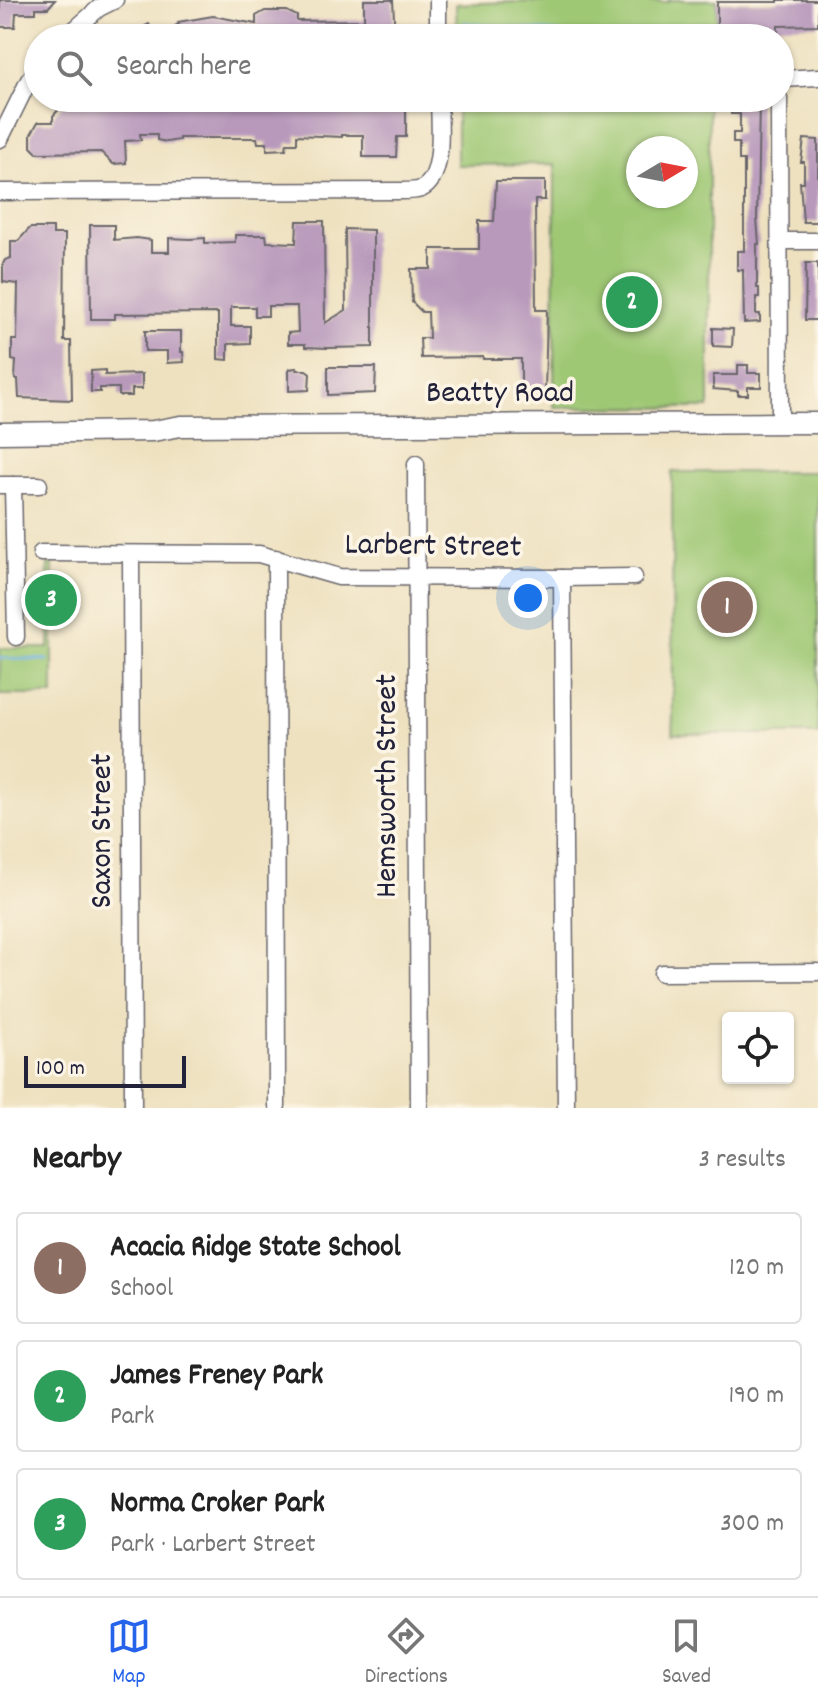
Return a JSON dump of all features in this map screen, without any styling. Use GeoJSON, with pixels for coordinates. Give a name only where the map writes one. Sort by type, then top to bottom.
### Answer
{"type":"FeatureCollection","features":[{"type":"Feature","properties":{"kind":"main road","name":"Beatty Road"},"geometry":{"type":"LineString","coordinates":[[0,420],[151,420],[181,426]]}},
{"type":"Feature","properties":{"kind":"main road","name":"Beatty Road"},"geometry":{"type":"LineString","coordinates":[[0,433],[153,431],[181,426],[818,423]]}},
{"type":"Feature","properties":{"kind":"street"},"geometry":{"type":"LineString","coordinates":[[81,24],[99,8],[115,0]]}},
{"type":"Feature","properties":{"kind":"street"},"geometry":{"type":"LineString","coordinates":[[438,0],[438,24]]}},
{"type":"Feature","properties":{"kind":"street"},"geometry":{"type":"LineString","coordinates":[[794,80],[818,77]]}},
{"type":"Feature","properties":{"kind":"street"},"geometry":{"type":"LineString","coordinates":[[0,139],[24,90]]}},
{"type":"Feature","properties":{"kind":"street"},"geometry":{"type":"LineString","coordinates":[[0,192],[422,189],[432,179],[437,167],[439,112]]}},
{"type":"Feature","properties":{"kind":"street"},"geometry":{"type":"LineString","coordinates":[[779,112],[780,423]]}},
{"type":"Feature","properties":{"kind":"street"},"geometry":{"type":"LineString","coordinates":[[780,241],[818,241]]}},
{"type":"Feature","properties":{"kind":"street","name":"Hemsworth Street"},"geometry":{"type":"LineString","coordinates":[[416,464],[419,1108]]}},
{"type":"Feature","properties":{"kind":"street"},"geometry":{"type":"LineString","coordinates":[[16,637],[7,570],[7,485],[39,485]]}},
{"type":"Feature","properties":{"kind":"street","name":"Larbert Street"},"geometry":{"type":"LineString","coordinates":[[41,553],[259,554],[339,577],[634,577]]}},
{"type":"Feature","properties":{"kind":"street","name":"Saxon Street"},"geometry":{"type":"LineString","coordinates":[[131,554],[133,1108]]}},
{"type":"Feature","properties":{"kind":"street"},"geometry":{"type":"LineString","coordinates":[[276,558],[277,1107]]}},
{"type":"Feature","properties":{"kind":"street"},"geometry":{"type":"LineString","coordinates":[[562,578],[566,1108]]}},
{"type":"Feature","properties":{"kind":"street"},"geometry":{"type":"LineString","coordinates":[[662,973],[818,972]]}},
{"type":"Feature","properties":{"kind":"green space"},"geometry":{"type":"Polygon","coordinates":[[[717,0],[717,24],[457,24],[456,4],[717,0]]]}},
{"type":"Feature","properties":{"kind":"green space"},"geometry":{"type":"Polygon","coordinates":[[[457,112],[709,112],[709,408],[554,407],[555,164],[457,165],[457,112]]]}},
{"type":"Feature","properties":{"kind":"green space"},"geometry":{"type":"Polygon","coordinates":[[[672,472],[818,472],[818,734],[673,734],[672,472]]]}},
{"type":"Feature","properties":{"kind":"green space"},"geometry":{"type":"Polygon","coordinates":[[[48,564],[53,564],[53,695],[0,695],[0,648],[49,648],[48,564]]]}},
{"type":"Feature","properties":{"kind":"building"},"geometry":{"type":"Polygon","coordinates":[[[0,0],[55,0],[48,8],[36,8],[36,13],[16,13],[15,27],[0,27],[0,0]]]}},
{"type":"Feature","properties":{"kind":"building"},"geometry":{"type":"Polygon","coordinates":[[[364,0],[393,0],[394,24],[256,24],[256,16],[265,11],[287,11],[297,16],[297,21],[364,20],[364,0]]]}},
{"type":"Feature","properties":{"kind":"building"},"geometry":{"type":"Polygon","coordinates":[[[818,0],[818,25],[717,24],[717,2],[818,0]]]}},
{"type":"Feature","properties":{"kind":"building"},"geometry":{"type":"Polygon","coordinates":[[[213,16],[256,24],[178,22],[213,16]]]}},
{"type":"Feature","properties":{"kind":"building"},"geometry":{"type":"Polygon","coordinates":[[[57,112],[406,112],[406,137],[397,137],[396,157],[363,157],[363,135],[297,135],[297,143],[287,143],[286,149],[267,150],[267,143],[258,143],[257,138],[179,138],[167,142],[157,140],[157,134],[140,134],[141,140],[125,141],[126,163],[113,164],[101,152],[37,153],[31,147],[31,134],[38,122],[53,122],[57,112]]]}},
{"type":"Feature","properties":{"kind":"building"},"geometry":{"type":"Polygon","coordinates":[[[759,112],[759,297],[756,297],[756,314],[760,314],[760,322],[744,323],[743,270],[737,270],[737,251],[744,251],[744,160],[739,160],[739,143],[733,143],[733,133],[740,133],[740,114],[731,114],[759,112]]]}},
{"type":"Feature","properties":{"kind":"building"},"geometry":{"type":"Polygon","coordinates":[[[804,139],[818,140],[818,222],[803,222],[800,182],[804,182],[804,162],[801,162],[804,139]]]}},
{"type":"Feature","properties":{"kind":"building"},"geometry":{"type":"Polygon","coordinates":[[[496,181],[545,181],[545,200],[535,200],[536,310],[547,310],[545,393],[521,393],[521,359],[421,358],[420,338],[429,338],[428,312],[422,312],[412,302],[411,269],[431,269],[431,249],[479,249],[479,221],[494,221],[496,181]]]}},
{"type":"Feature","properties":{"kind":"building"},"geometry":{"type":"Polygon","coordinates":[[[297,221],[324,221],[325,323],[346,310],[345,229],[373,230],[373,347],[328,348],[288,344],[288,333],[298,332],[297,306],[268,306],[268,316],[255,316],[255,307],[231,307],[231,326],[250,326],[250,343],[228,344],[228,360],[218,359],[218,313],[115,314],[115,319],[91,319],[90,225],[114,225],[114,240],[151,240],[151,252],[169,252],[169,238],[205,238],[205,243],[235,242],[235,235],[266,235],[267,242],[296,243],[297,221]]]}},
{"type":"Feature","properties":{"kind":"building"},"geometry":{"type":"Polygon","coordinates":[[[30,228],[53,228],[53,234],[65,234],[64,341],[71,341],[72,400],[19,398],[18,379],[15,379],[16,361],[12,360],[12,340],[17,340],[18,284],[3,282],[3,264],[11,258],[11,241],[18,241],[30,228]]]}},
{"type":"Feature","properties":{"kind":"building"},"geometry":{"type":"Polygon","coordinates":[[[806,263],[818,265],[818,320],[805,320],[806,263]]]}},
{"type":"Feature","properties":{"kind":"building"},"geometry":{"type":"Polygon","coordinates":[[[713,328],[733,329],[732,347],[713,346],[713,328]]]}},
{"type":"Feature","properties":{"kind":"building"},"geometry":{"type":"Polygon","coordinates":[[[145,331],[181,331],[184,362],[167,363],[167,351],[145,351],[145,331]]]}},
{"type":"Feature","properties":{"kind":"building"},"geometry":{"type":"Polygon","coordinates":[[[738,365],[748,365],[748,373],[761,373],[761,387],[748,387],[748,395],[713,389],[713,375],[738,375],[738,365]]]}},
{"type":"Feature","properties":{"kind":"building"},"geometry":{"type":"Polygon","coordinates":[[[328,367],[376,367],[375,393],[328,395],[328,367]]]}},
{"type":"Feature","properties":{"kind":"building"},"geometry":{"type":"Polygon","coordinates":[[[297,368],[310,373],[309,390],[289,391],[289,369],[297,368]]]}},
{"type":"Feature","properties":{"kind":"building"},"geometry":{"type":"Polygon","coordinates":[[[105,370],[105,375],[142,374],[142,389],[132,389],[132,396],[119,396],[119,388],[100,388],[100,392],[91,392],[91,371],[105,370]]]}},
{"type":"Feature","properties":{"kind":"waterway"},"geometry":{"type":"LineString","coordinates":[[464,23],[474,24]]}},
{"type":"Feature","properties":{"kind":"waterway"},"geometry":{"type":"LineString","coordinates":[[0,658],[47,660]]}},
{"type":"Feature","properties":{"kind":"place","name":"James Freney Park"},"geometry":{"type":"Point","coordinates":[632,302]}},
{"type":"Feature","properties":{"kind":"place","name":"Norma Croker Park"},"geometry":{"type":"Point","coordinates":[51,600]}},
{"type":"Feature","properties":{"kind":"place","name":"Acacia Ridge State School"},"geometry":{"type":"Point","coordinates":[727,607]}}]}
